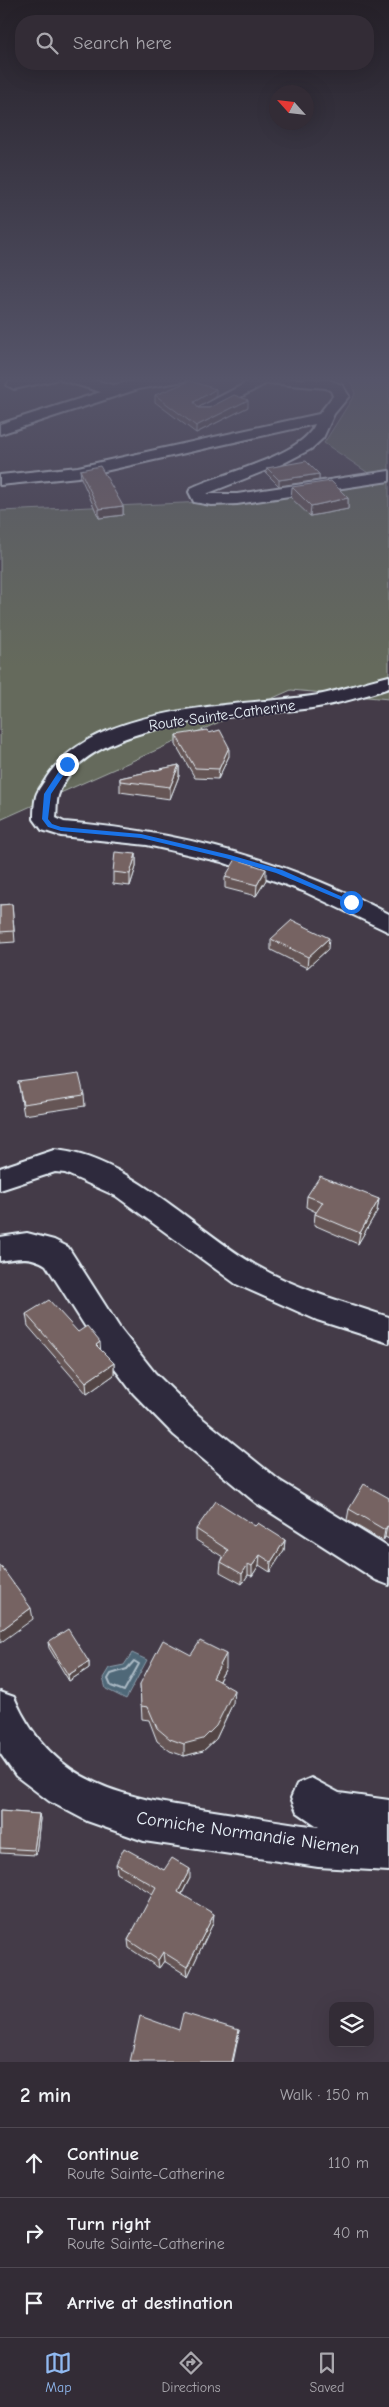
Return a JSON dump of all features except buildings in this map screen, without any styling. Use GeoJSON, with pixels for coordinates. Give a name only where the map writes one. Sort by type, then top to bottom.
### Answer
{"type":"FeatureCollection","features":[{"type":"Feature","properties":{"kind":"street"},"geometry":{"type":"LineString","coordinates":[[0,480],[66,473]]}},
{"type":"Feature","properties":{"kind":"street"},"geometry":{"type":"LineString","coordinates":[[245,473],[207,486],[197,492],[200,498],[211,500],[238,499],[389,476]]}},
{"type":"Feature","properties":{"kind":"street"},"geometry":{"type":"LineString","coordinates":[[262,508],[389,485]]}},
{"type":"Feature","properties":{"kind":"street","name":"Route Sainte-Catherine"},"geometry":{"type":"LineString","coordinates":[[389,682],[313,702],[167,720],[115,735],[85,749],[67,764],[47,794],[45,819],[50,826],[61,829],[141,836],[227,856],[279,871],[351,902],[389,924]]}},
{"type":"Feature","properties":{"kind":"street"},"geometry":{"type":"LineString","coordinates":[[351,902],[359,897],[389,907]]}},
{"type":"Feature","properties":{"kind":"street"},"geometry":{"type":"LineString","coordinates":[[0,1179],[54,1161],[69,1162],[126,1188],[183,1231],[247,1275],[328,1311],[389,1330]]}},
{"type":"Feature","properties":{"kind":"street"},"geometry":{"type":"LineString","coordinates":[[0,1249],[26,1245],[43,1248],[57,1256],[116,1346],[144,1382],[186,1426],[268,1492],[389,1568]]}},
{"type":"Feature","properties":{"kind":"street","name":"Corniche Normandie Niemen"},"geometry":{"type":"LineString","coordinates":[[0,1711],[10,1734],[30,1762],[63,1787],[101,1806],[144,1821],[318,1847],[389,1851]]}},
{"type":"Feature","properties":{"kind":"street"},"geometry":{"type":"LineString","coordinates":[[311,1798],[332,1812],[389,1820]]}},
{"type":"Feature","properties":{"kind":"green space"},"geometry":{"type":"Polygon","coordinates":[[[369,473],[389,473],[389,699],[291,690],[0,820],[0,511],[206,502],[383,483],[369,473]]]}},
{"type":"Feature","properties":{"kind":"water"},"geometry":{"type":"Polygon","coordinates":[[[132,1653],[147,1660],[126,1699],[106,1689],[103,1678],[109,1668],[124,1665],[132,1653]]]}},
{"type":"Feature","properties":{"kind":"route"},"geometry":{"type":"LineString","coordinates":[[67,764],[47,794],[45,819],[50,826],[61,829],[141,836],[227,856],[279,871],[351,902]]}}]}
